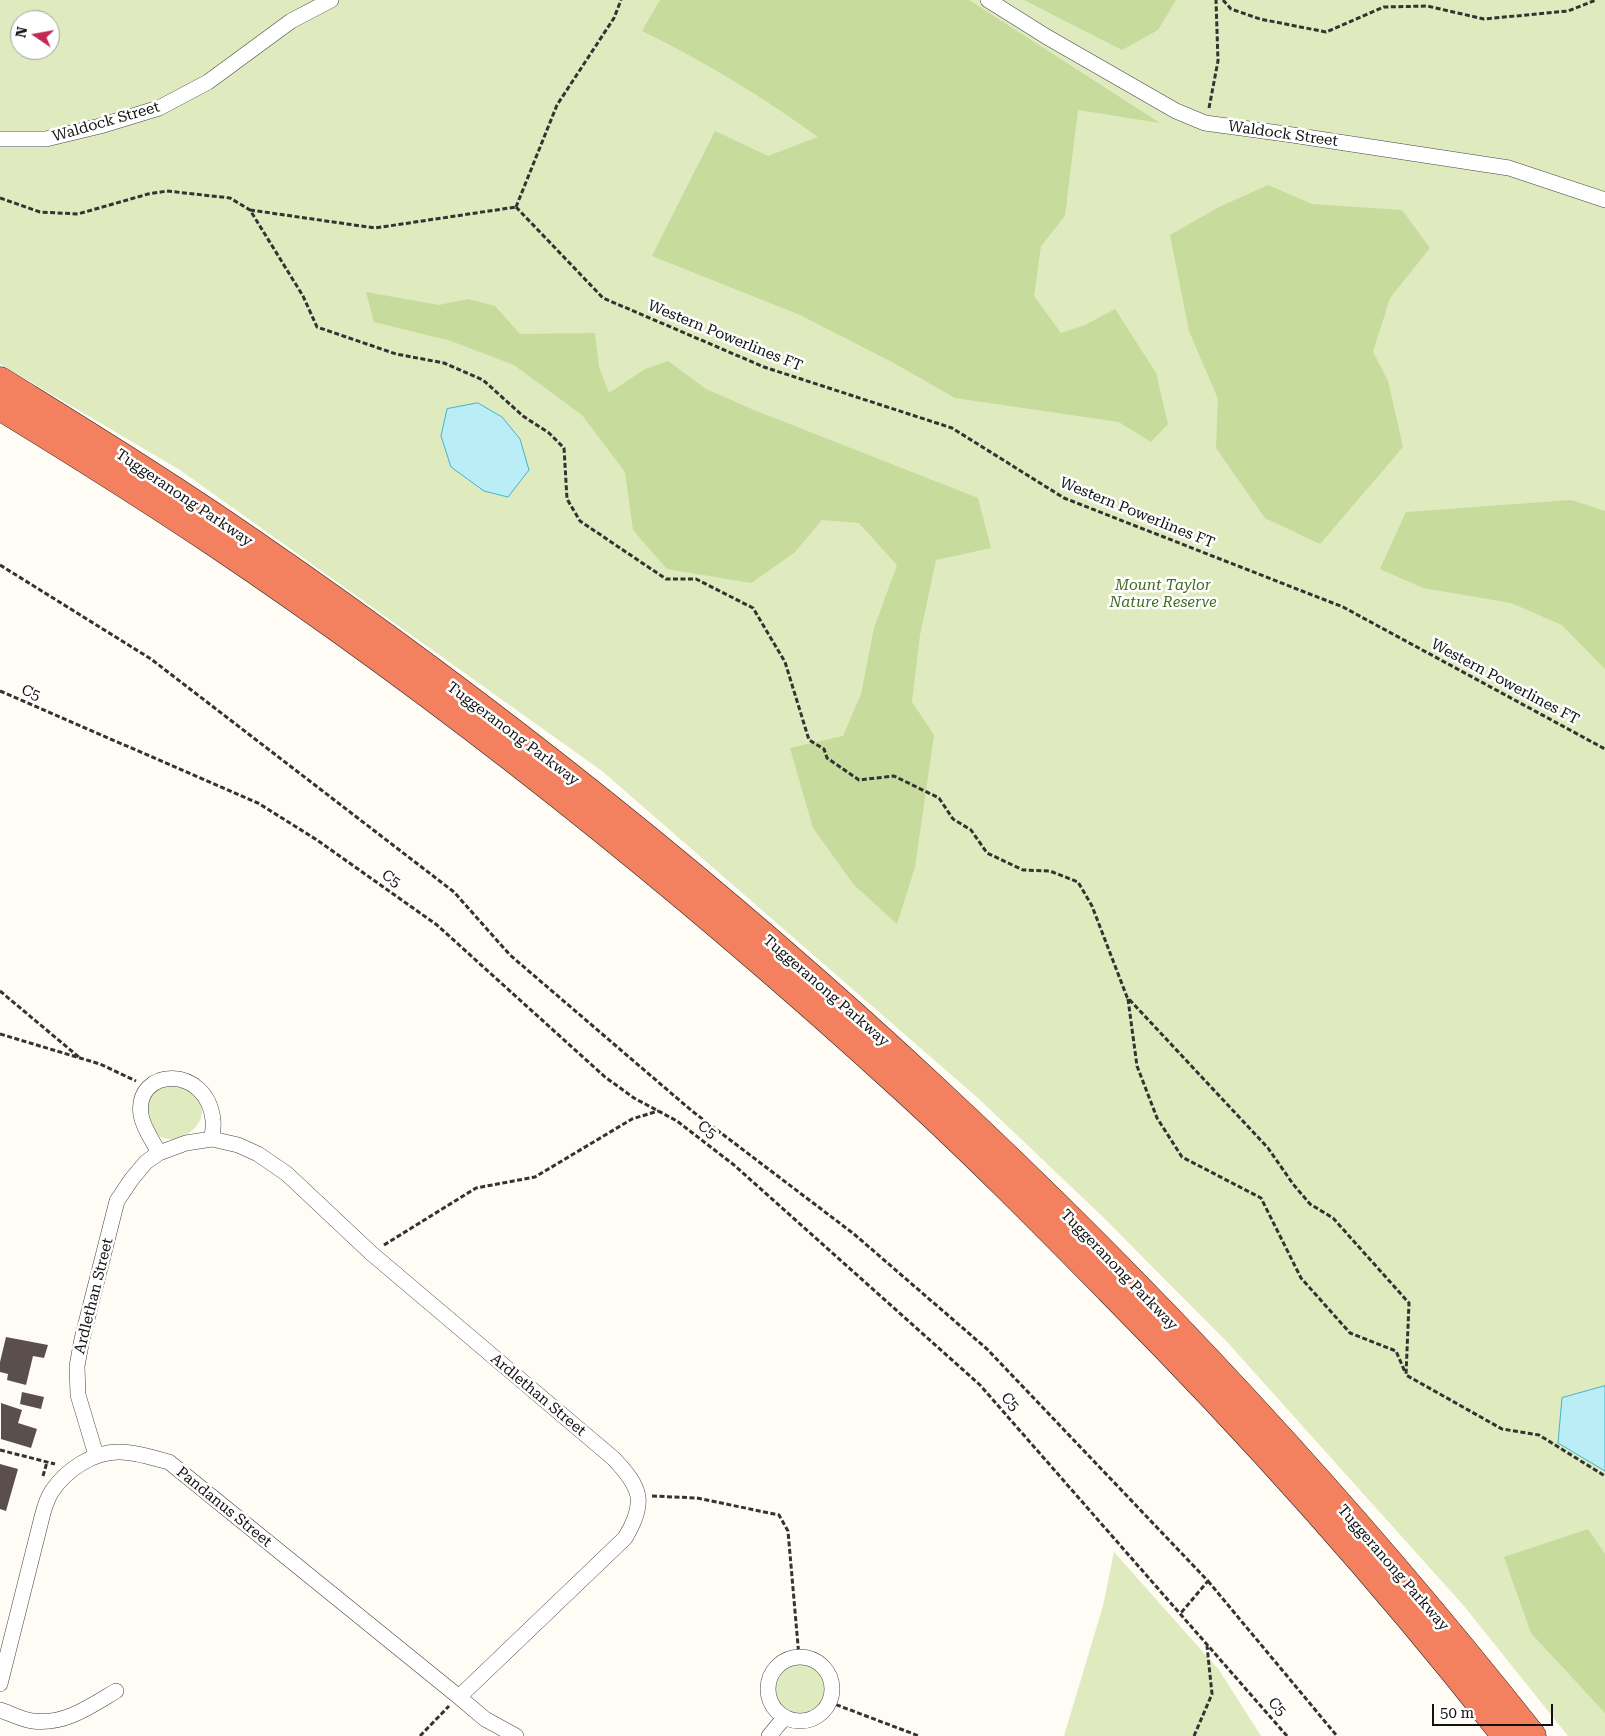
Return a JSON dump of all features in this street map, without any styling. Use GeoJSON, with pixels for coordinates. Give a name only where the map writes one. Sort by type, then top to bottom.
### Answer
{"type":"FeatureCollection","features":[{"type":"Feature","properties":{"kind":"highway","name":"Tuggeranong Parkway"},"geometry":{"type":"LineString","coordinates":[[0,381],[122,457],[227,526],[385,638],[522,740],[664,852],[777,947],[990,1141],[1076,1225],[1253,1408],[1365,1533],[1474,1662],[1532,1736]]}},
{"type":"Feature","properties":{"kind":"highway","name":"Tuggeranong Parkway"},"geometry":{"type":"LineString","coordinates":[[0,406],[215,543],[357,643],[534,776],[639,859],[785,982],[968,1148],[1178,1359],[1273,1461],[1370,1572],[1506,1736]]}},
{"type":"Feature","properties":{"kind":"street","name":"Waldock Street"},"geometry":{"type":"LineString","coordinates":[[0,139],[46,139],[100,126],[159,108],[208,82],[291,21],[331,0]]}},
{"type":"Feature","properties":{"kind":"street","name":"Waldock Street"},"geometry":{"type":"LineString","coordinates":[[988,0],[1047,37],[1176,111],[1205,123],[1509,168],[1605,200]]}},
{"type":"Feature","properties":{"kind":"street"},"geometry":{"type":"LineString","coordinates":[[159,1153],[141,1117],[142,1100],[150,1087],[160,1080],[171,1077],[182,1079],[192,1084],[207,1102],[213,1119],[212,1139]]}},
{"type":"Feature","properties":{"kind":"street","name":"Ardlethan Street"},"geometry":{"type":"LineString","coordinates":[[96,1455],[78,1395],[77,1366],[82,1339],[117,1201],[130,1180],[146,1162],[159,1153],[186,1143],[212,1139],[238,1145],[258,1154],[287,1174],[371,1254],[613,1458],[631,1480],[639,1496]]}},
{"type":"Feature","properties":{"kind":"street","name":"Pandanus Street"},"geometry":{"type":"LineString","coordinates":[[0,1684],[42,1513],[51,1492],[74,1469],[96,1455],[119,1452],[142,1455],[169,1462],[485,1719],[516,1736]]}},
{"type":"Feature","properties":{"kind":"street"},"geometry":{"type":"LineString","coordinates":[[459,1697],[625,1538],[634,1524],[639,1509],[639,1496]]}},
{"type":"Feature","properties":{"kind":"street"},"geometry":{"type":"LineString","coordinates":[[799,1657],[814,1660],[826,1670],[832,1686],[829,1702],[823,1711],[809,1720],[798,1721],[785,1717],[778,1712],[772,1703],[769,1692],[770,1681],[774,1671],[782,1663],[799,1657]]}},
{"type":"Feature","properties":{"kind":"street"},"geometry":{"type":"LineString","coordinates":[[0,1710],[32,1721],[49,1721],[84,1711],[116,1691]]}},
{"type":"Feature","properties":{"kind":"street"},"geometry":{"type":"LineString","coordinates":[[769,1736],[785,1717]]}},
{"type":"Feature","properties":{"kind":"path"},"geometry":{"type":"LineString","coordinates":[[0,198],[40,212],[78,214],[148,194],[167,191],[230,198],[250,210],[375,228],[516,207],[557,106],[614,18],[621,0]]}},
{"type":"Feature","properties":{"kind":"path"},"geometry":{"type":"LineString","coordinates":[[1205,123],[1218,61],[1216,0]]}},
{"type":"Feature","properties":{"kind":"path"},"geometry":{"type":"LineString","coordinates":[[1223,0],[1231,9],[1260,19],[1326,32],[1384,7],[1427,6],[1484,19],[1568,11],[1596,0]]}},
{"type":"Feature","properties":{"kind":"path"},"geometry":{"type":"LineString","coordinates":[[1402,7],[1404,0]]}},
{"type":"Feature","properties":{"kind":"path","name":"Western Powerlines FT"},"geometry":{"type":"LineString","coordinates":[[516,207],[603,298],[764,367],[952,428],[1064,498],[1343,607],[1605,749]]}},
{"type":"Feature","properties":{"kind":"path"},"geometry":{"type":"LineString","coordinates":[[250,210],[303,296],[317,327],[396,354],[444,363],[483,380],[523,416],[549,433],[564,448],[567,499],[580,521],[666,579],[696,579],[753,608],[785,662],[809,740],[824,749],[827,758],[859,780],[894,776],[939,798],[953,819],[971,830],[987,853],[1023,870],[1050,871],[1078,882],[1092,906],[1127,997],[1137,1066],[1158,1118],[1182,1157],[1261,1198],[1300,1278],[1350,1333],[1396,1351],[1406,1375],[1502,1429],[1540,1435],[1605,1476]]}},
{"type":"Feature","properties":{"kind":"path"},"geometry":{"type":"LineString","coordinates":[[0,565],[151,659],[454,892],[510,955],[692,1111],[854,1234],[987,1349],[1208,1581],[1336,1736]]}},
{"type":"Feature","properties":{"kind":"path","name":"C5"},"geometry":{"type":"LineString","coordinates":[[0,691],[258,803],[318,840],[437,925],[605,1077],[634,1098],[677,1121],[734,1165],[980,1385],[1287,1736]]}},
{"type":"Feature","properties":{"kind":"path"},"geometry":{"type":"LineString","coordinates":[[0,991],[81,1059]]}},
{"type":"Feature","properties":{"kind":"path"},"geometry":{"type":"LineString","coordinates":[[1127,997],[1268,1148],[1293,1184],[1310,1204],[1333,1218],[1409,1303],[1406,1375]]}},
{"type":"Feature","properties":{"kind":"path"},"geometry":{"type":"LineString","coordinates":[[0,1034],[100,1064],[150,1087]]}},
{"type":"Feature","properties":{"kind":"path"},"geometry":{"type":"LineString","coordinates":[[371,1254],[476,1188],[536,1178],[632,1119],[658,1111]]}},
{"type":"Feature","properties":{"kind":"path"},"geometry":{"type":"LineString","coordinates":[[0,1450],[47,1462]]}},
{"type":"Feature","properties":{"kind":"path"},"geometry":{"type":"LineString","coordinates":[[639,1496],[697,1498],[779,1515],[788,1531],[799,1657]]}},
{"type":"Feature","properties":{"kind":"path"},"geometry":{"type":"LineString","coordinates":[[1180,1614],[1208,1581]]}},
{"type":"Feature","properties":{"kind":"path"},"geometry":{"type":"LineString","coordinates":[[1194,1736],[1212,1694],[1207,1644]]}},
{"type":"Feature","properties":{"kind":"path"},"geometry":{"type":"LineString","coordinates":[[420,1736],[459,1697]]}},
{"type":"Feature","properties":{"kind":"path"},"geometry":{"type":"LineString","coordinates":[[829,1702],[919,1736]]}},
{"type":"Feature","properties":{"kind":"green space","name":"Mount Taylor Nature Reserve"},"geometry":{"type":"Polygon","coordinates":[[[0,0],[1605,0],[1605,1736],[1568,1736],[1464,1606],[1228,1343],[1104,1218],[979,1099],[602,771],[180,470],[0,364],[0,0]]]}},
{"type":"Feature","properties":{"kind":"green space"},"geometry":{"type":"Polygon","coordinates":[[[660,0],[969,0],[1160,123],[1078,110],[1065,216],[1041,246],[1034,296],[1061,333],[1085,325],[1115,309],[1156,373],[1168,424],[1151,442],[1119,422],[955,398],[892,362],[800,315],[652,256],[715,131],[768,156],[818,137],[733,80],[642,31],[660,0]]]}},
{"type":"Feature","properties":{"kind":"green space"},"geometry":{"type":"Polygon","coordinates":[[[1024,0],[1176,0],[1158,30],[1122,50],[1024,0]]]}},
{"type":"Feature","properties":{"kind":"green space"},"geometry":{"type":"Polygon","coordinates":[[[1268,185],[1312,204],[1402,210],[1430,248],[1390,298],[1373,352],[1388,381],[1403,447],[1320,544],[1265,518],[1216,448],[1218,399],[1189,331],[1170,235],[1219,207],[1268,185]]]}},
{"type":"Feature","properties":{"kind":"green space"},"geometry":{"type":"Polygon","coordinates":[[[366,292],[439,305],[468,299],[495,306],[520,334],[595,333],[599,367],[609,393],[645,369],[668,361],[706,389],[754,410],[978,498],[991,548],[936,560],[920,635],[912,702],[934,735],[915,867],[897,924],[854,885],[813,828],[790,748],[843,736],[861,694],[874,628],[897,565],[859,523],[822,520],[794,553],[751,583],[667,569],[633,530],[625,472],[582,415],[514,365],[451,341],[374,322],[366,292]]]}},
{"type":"Feature","properties":{"kind":"green space"},"geometry":{"type":"Polygon","coordinates":[[[1571,500],[1605,511],[1605,669],[1562,625],[1511,603],[1423,588],[1380,569],[1406,512],[1571,500]]]}},
{"type":"Feature","properties":{"kind":"green space"},"geometry":{"type":"Polygon","coordinates":[[[186,1084],[200,1103],[202,1112],[200,1120],[188,1133],[180,1137],[163,1138],[155,1133],[144,1116],[153,1089],[186,1084]]]}},
{"type":"Feature","properties":{"kind":"green space"},"geometry":{"type":"Polygon","coordinates":[[[1588,1529],[1605,1554],[1605,1713],[1531,1633],[1504,1557],[1588,1529]]]}},
{"type":"Feature","properties":{"kind":"green space"},"geometry":{"type":"Polygon","coordinates":[[[1114,1552],[1219,1670],[1261,1736],[1064,1736],[1103,1606],[1114,1552]]]}},
{"type":"Feature","properties":{"kind":"green space"},"geometry":{"type":"Polygon","coordinates":[[[795,1663],[805,1663],[818,1670],[825,1683],[825,1693],[818,1706],[805,1713],[795,1713],[786,1709],[779,1702],[775,1693],[775,1683],[779,1674],[786,1667],[795,1663]]]}},
{"type":"Feature","properties":{"kind":"water"},"geometry":{"type":"Polygon","coordinates":[[[478,403],[502,417],[520,439],[529,470],[508,497],[484,491],[451,467],[441,436],[447,409],[478,403]]]}},
{"type":"Feature","properties":{"kind":"water"},"geometry":{"type":"Polygon","coordinates":[[[1605,1386],[1605,1471],[1558,1443],[1562,1398],[1605,1386]]]}},
{"type":"Feature","properties":{"kind":"building"},"geometry":{"type":"Polygon","coordinates":[[[6,1337],[48,1345],[44,1358],[33,1356],[26,1385],[7,1380],[8,1374],[0,1372],[0,1362],[6,1337]]]}},
{"type":"Feature","properties":{"kind":"building"},"geometry":{"type":"Polygon","coordinates":[[[22,1392],[44,1397],[41,1409],[20,1404],[22,1392]]]}},
{"type":"Feature","properties":{"kind":"building"},"geometry":{"type":"Polygon","coordinates":[[[1,1403],[22,1410],[18,1423],[37,1429],[31,1448],[1,1439],[1,1403]]]}},
{"type":"Feature","properties":{"kind":"building"},"geometry":{"type":"Polygon","coordinates":[[[0,1464],[18,1469],[6,1511],[0,1509],[0,1464]]]}}]}
